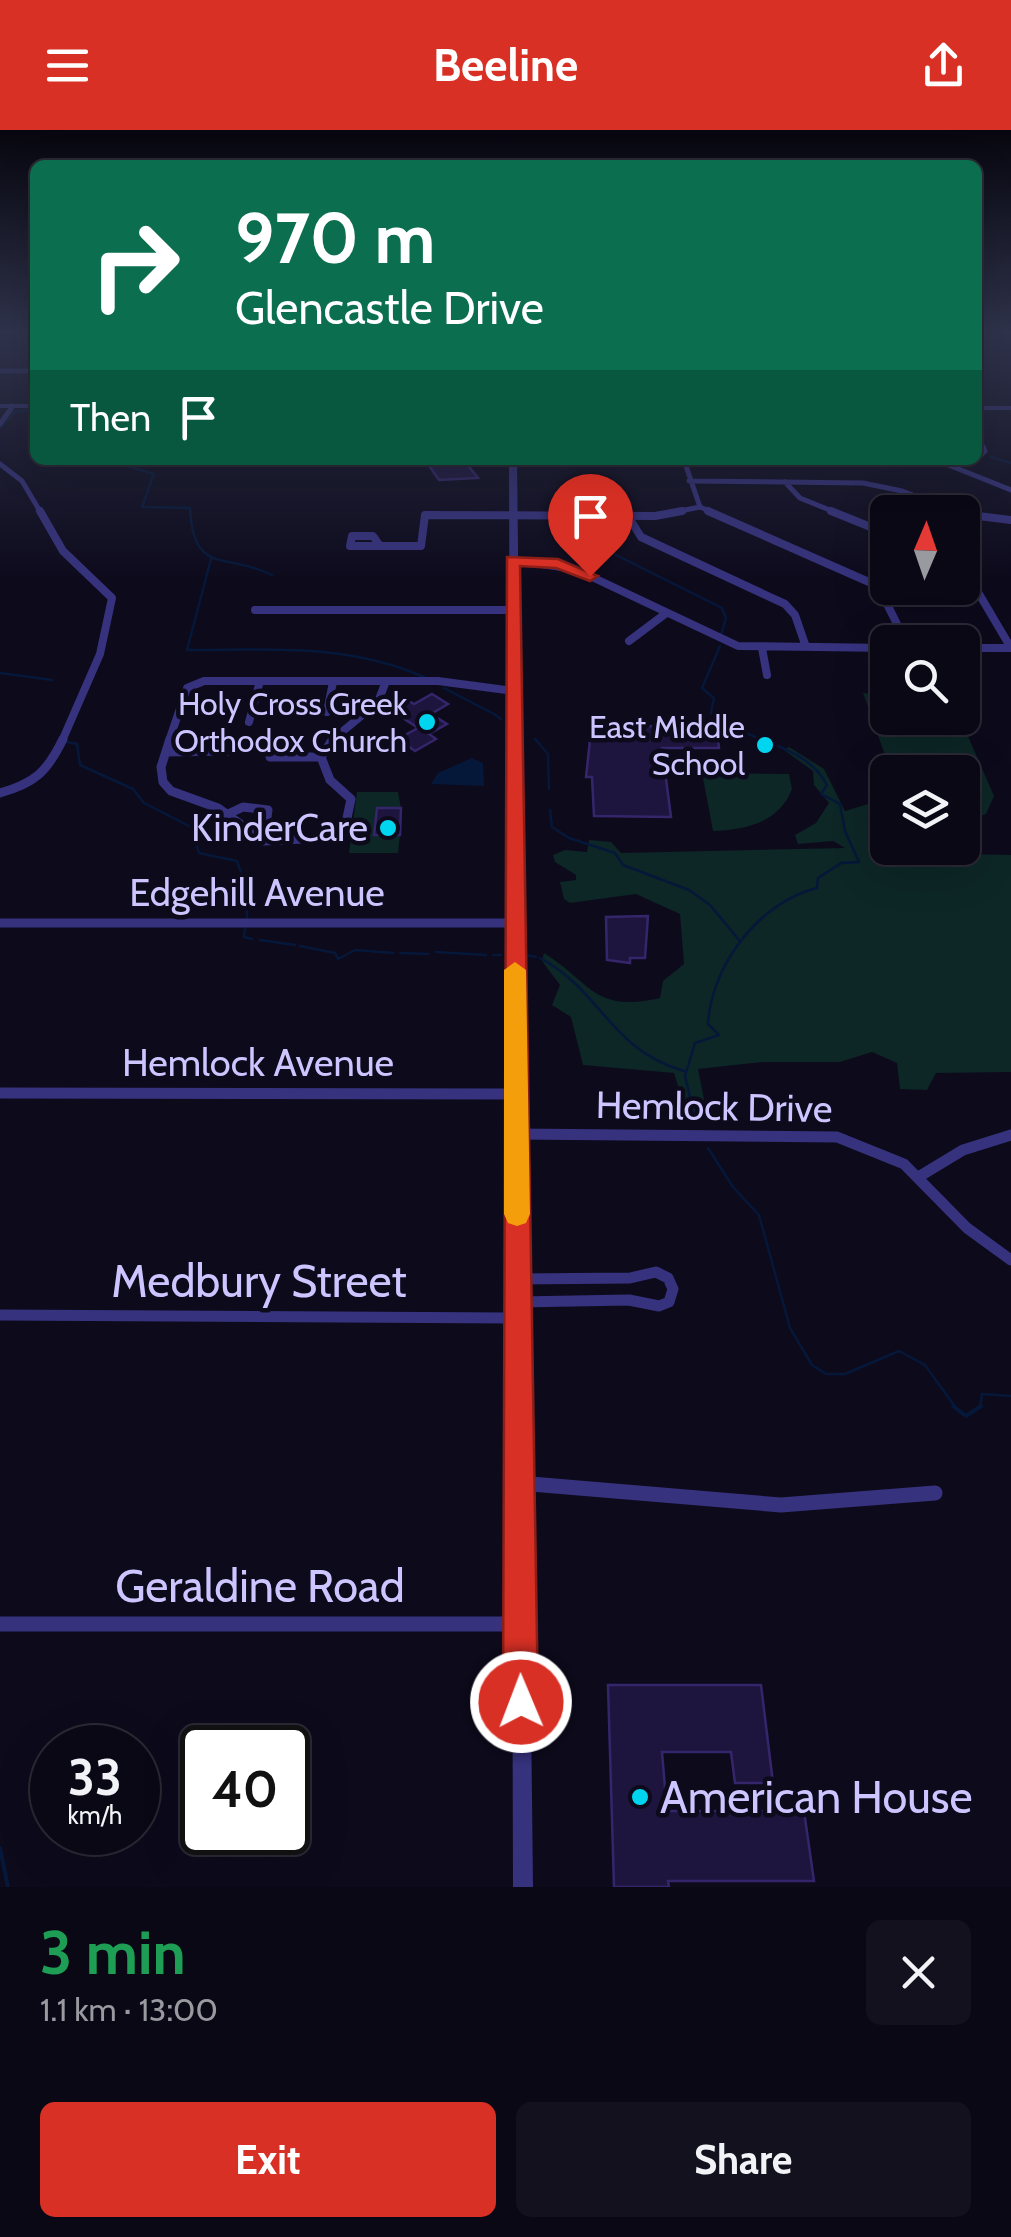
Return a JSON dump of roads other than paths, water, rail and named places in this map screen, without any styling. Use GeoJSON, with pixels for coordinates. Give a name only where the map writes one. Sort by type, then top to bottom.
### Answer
{"type":"FeatureCollection","features":[{"type":"Feature","properties":{"kind":"street"},"geometry":{"type":"LineString","coordinates":[[0,464],[28,482],[58,546],[109,594],[114,611],[48,770],[32,784],[0,793]]}},
{"type":"Feature","properties":{"kind":"street"},"geometry":{"type":"LineString","coordinates":[[512,465],[523,1887]]}},
{"type":"Feature","properties":{"kind":"street"},"geometry":{"type":"LineString","coordinates":[[685,465],[700,507]]}},
{"type":"Feature","properties":{"kind":"street"},"geometry":{"type":"LineString","coordinates":[[952,465],[1011,490]]}},
{"type":"Feature","properties":{"kind":"street"},"geometry":{"type":"LineString","coordinates":[[962,468],[967,465]]}},
{"type":"Feature","properties":{"kind":"street"},"geometry":{"type":"LineString","coordinates":[[689,481],[878,485],[908,495]]}},
{"type":"Feature","properties":{"kind":"street"},"geometry":{"type":"LineString","coordinates":[[786,482],[800,498],[870,527]]}},
{"type":"Feature","properties":{"kind":"street"},"geometry":{"type":"LineString","coordinates":[[380,546],[421,546],[425,516],[669,515],[700,507],[878,586],[898,625]]}},
{"type":"Feature","properties":{"kind":"street"},"geometry":{"type":"LineString","coordinates":[[628,516],[642,538],[785,604],[795,615],[806,647]]}},
{"type":"Feature","properties":{"kind":"street"},"geometry":{"type":"LineString","coordinates":[[980,516],[1011,520]]}},
{"type":"Feature","properties":{"kind":"street"},"geometry":{"type":"LineString","coordinates":[[513,560],[576,569],[728,643],[762,648],[870,648]]}},
{"type":"Feature","properties":{"kind":"street"},"geometry":{"type":"LineString","coordinates":[[980,595],[1011,648]]}},
{"type":"Feature","properties":{"kind":"street"},"geometry":{"type":"LineString","coordinates":[[255,610],[513,610]]}},
{"type":"Feature","properties":{"kind":"street"},"geometry":{"type":"LineString","coordinates":[[628,641],[665,614]]}},
{"type":"Feature","properties":{"kind":"street"},"geometry":{"type":"LineString","coordinates":[[762,648],[767,675]]}},
{"type":"Feature","properties":{"kind":"street"},"geometry":{"type":"LineString","coordinates":[[980,648],[1011,648]]}},
{"type":"Feature","properties":{"kind":"street"},"geometry":{"type":"LineString","coordinates":[[386,681],[386,689],[376,705],[329,739],[321,757],[330,780],[351,799],[346,832],[332,841],[264,841],[228,814],[171,790],[161,774],[187,688],[204,681],[333,682],[386,681],[438,681],[514,691]]}},
{"type":"Feature","properties":{"kind":"street"},"geometry":{"type":"LineString","coordinates":[[249,722],[260,681]]}},
{"type":"Feature","properties":{"kind":"street"},"geometry":{"type":"LineString","coordinates":[[328,712],[333,682]]}},
{"type":"Feature","properties":{"kind":"street"},"geometry":{"type":"LineString","coordinates":[[166,752],[230,752]]}},
{"type":"Feature","properties":{"kind":"street"},"geometry":{"type":"LineString","coordinates":[[270,757],[321,757]]}},
{"type":"Feature","properties":{"kind":"street"},"geometry":{"type":"LineString","coordinates":[[228,814],[243,807],[268,810],[264,841]]}},
{"type":"Feature","properties":{"kind":"street","name":"Edgehill Avenue"},"geometry":{"type":"LineString","coordinates":[[0,923],[515,923]]}},
{"type":"Feature","properties":{"kind":"street","name":"Hemlock Avenue"},"geometry":{"type":"LineString","coordinates":[[0,1093],[516,1094]]}},
{"type":"Feature","properties":{"kind":"street","name":"Hemlock Drive"},"geometry":{"type":"LineString","coordinates":[[516,1134],[818,1134],[861,1143],[920,1176],[967,1228],[1011,1260]]}},
{"type":"Feature","properties":{"kind":"street"},"geometry":{"type":"LineString","coordinates":[[920,1176],[961,1150],[986,1139],[1011,1135]]}},
{"type":"Feature","properties":{"kind":"street","name":"Medbury Street"},"geometry":{"type":"LineString","coordinates":[[0,1316],[518,1310],[629,1300],[658,1306],[669,1302],[673,1289],[668,1278],[656,1272],[630,1278],[518,1279]]}},
{"type":"Feature","properties":{"kind":"street"},"geometry":{"type":"LineString","coordinates":[[519,1483],[620,1488],[692,1500],[785,1506],[935,1493]]}},
{"type":"Feature","properties":{"kind":"street","name":"Geraldine Road"},"geometry":{"type":"LineString","coordinates":[[0,1624],[520,1624]]}},
{"type":"Feature","properties":{"kind":"water"},"geometry":{"type":"Polygon","coordinates":[[[472,758],[483,763],[484,786],[431,784],[438,773],[472,758]]]}},
{"type":"Feature","properties":{"kind":"waterway"},"geometry":{"type":"LineString","coordinates":[[1,427],[11,416]]}},
{"type":"Feature","properties":{"kind":"waterway"},"geometry":{"type":"LineString","coordinates":[[991,457],[1011,463]]}},
{"type":"Feature","properties":{"kind":"waterway"},"geometry":{"type":"LineString","coordinates":[[124,465],[154,474],[142,507],[190,508],[193,530],[206,553],[272,575]]}},
{"type":"Feature","properties":{"kind":"waterway"},"geometry":{"type":"LineString","coordinates":[[562,519],[565,537],[596,545],[722,608],[726,618],[721,635]]}},
{"type":"Feature","properties":{"kind":"waterway"},"geometry":{"type":"LineString","coordinates":[[211,559],[187,650],[337,654],[366,658],[424,677]]}},
{"type":"Feature","properties":{"kind":"waterway"},"geometry":{"type":"LineString","coordinates":[[695,1119],[685,1076],[695,1043],[719,1035],[708,1024],[718,980],[729,959],[742,939],[776,907],[817,888],[818,878],[841,863],[859,862],[845,831],[840,804],[821,794],[827,785],[817,771],[790,751],[740,731],[711,713],[714,698],[702,688],[720,646]]}},
{"type":"Feature","properties":{"kind":"waterway"},"geometry":{"type":"LineString","coordinates":[[0,673],[52,680]]}},
{"type":"Feature","properties":{"kind":"waterway"},"geometry":{"type":"LineString","coordinates":[[444,688],[492,713]]}},
{"type":"Feature","properties":{"kind":"waterway"},"geometry":{"type":"LineString","coordinates":[[494,714],[501,719]]}},
{"type":"Feature","properties":{"kind":"waterway"},"geometry":{"type":"LineString","coordinates":[[535,739],[548,754],[549,789]]}},
{"type":"Feature","properties":{"kind":"waterway"},"geometry":{"type":"LineString","coordinates":[[67,742],[77,744],[80,765],[133,789],[144,803],[191,827],[199,853],[237,861],[246,886],[247,918]]}},
{"type":"Feature","properties":{"kind":"waterway"},"geometry":{"type":"LineString","coordinates":[[550,810],[552,827],[569,838],[615,853],[623,865],[689,890],[710,905],[739,940]]}},
{"type":"Feature","properties":{"kind":"waterway"},"geometry":{"type":"LineString","coordinates":[[245,928],[244,937],[252,939]]}},
{"type":"Feature","properties":{"kind":"waterway"},"geometry":{"type":"LineString","coordinates":[[260,940],[295,945]]}},
{"type":"Feature","properties":{"kind":"waterway"},"geometry":{"type":"LineString","coordinates":[[300,946],[335,953],[338,959],[355,950],[393,953]]}},
{"type":"Feature","properties":{"kind":"waterway"},"geometry":{"type":"LineString","coordinates":[[436,952],[486,955]]}},
{"type":"Feature","properties":{"kind":"waterway"},"geometry":{"type":"LineString","coordinates":[[400,953],[428,954]]}},
{"type":"Feature","properties":{"kind":"waterway"},"geometry":{"type":"LineString","coordinates":[[493,955],[501,955]]}},
{"type":"Feature","properties":{"kind":"waterway"},"geometry":{"type":"LineString","coordinates":[[526,955],[536,957]]}},
{"type":"Feature","properties":{"kind":"waterway"},"geometry":{"type":"LineString","coordinates":[[540,958],[578,986],[639,1049],[684,1071]]}},
{"type":"Feature","properties":{"kind":"waterway"},"geometry":{"type":"LineString","coordinates":[[708,1148],[733,1187],[759,1215],[790,1328],[812,1365],[826,1374],[845,1374],[899,1351],[925,1365],[956,1408]]}},
{"type":"Feature","properties":{"kind":"waterway"},"geometry":{"type":"LineString","coordinates":[[980,1407],[982,1394],[1011,1396]]}},
{"type":"Feature","properties":{"kind":"waterway"},"geometry":{"type":"LineString","coordinates":[[953,1406],[966,1416],[980,1407]]}},
{"type":"Feature","properties":{"kind":"waterway"},"geometry":{"type":"LineString","coordinates":[[0,1848],[8,1887]]}},
{"type":"Feature","properties":{"kind":"place","name":"Holy Cross Greek Orthodox Church"},"geometry":{"type":"Point","coordinates":[427,722]}},
{"type":"Feature","properties":{"kind":"place","name":"East Middle School"},"geometry":{"type":"Point","coordinates":[765,745]}},
{"type":"Feature","properties":{"kind":"place","name":"KinderCare"},"geometry":{"type":"Point","coordinates":[388,828]}},
{"type":"Feature","properties":{"kind":"place","name":"American House"},"geometry":{"type":"Point","coordinates":[640,1797]}}]}
